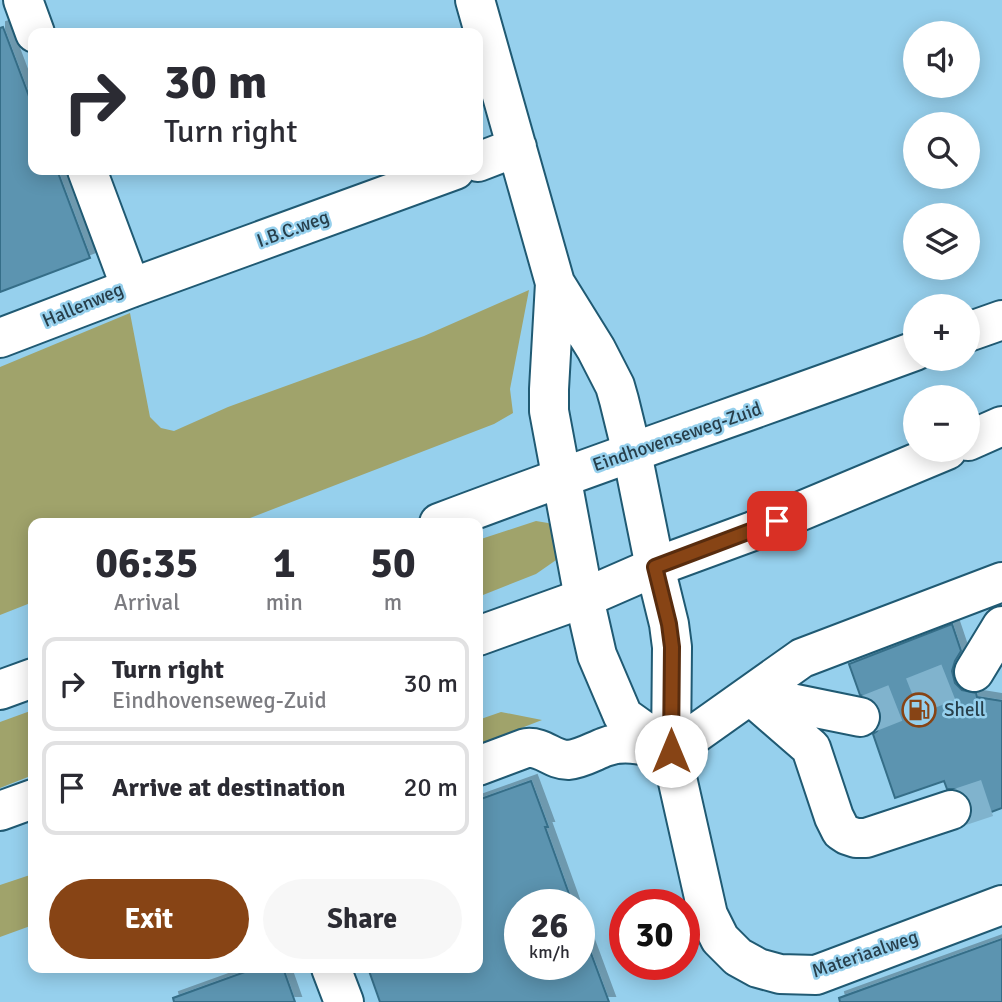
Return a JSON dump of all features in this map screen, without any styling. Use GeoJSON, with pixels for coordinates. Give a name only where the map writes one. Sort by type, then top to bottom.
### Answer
{"type":"FeatureCollection","features":[{"type":"Feature","properties":{"kind":"street"},"geometry":{"type":"LineString","coordinates":[[23,0],[33,28]]}},
{"type":"Feature","properties":{"kind":"street"},"geometry":{"type":"LineString","coordinates":[[475,0],[555,283],[596,349],[615,386],[632,453],[655,567]]}},
{"type":"Feature","properties":{"kind":"street"},"geometry":{"type":"LineString","coordinates":[[483,160],[517,147]]}},
{"type":"Feature","properties":{"kind":"street","name":"Hallenweg"},"geometry":{"type":"LineString","coordinates":[[0,338],[131,288],[89,175]]}},
{"type":"Feature","properties":{"kind":"street","name":"I.B.C.weg"},"geometry":{"type":"LineString","coordinates":[[131,288],[441,175]]}},
{"type":"Feature","properties":{"kind":"street"},"geometry":{"type":"LineString","coordinates":[[555,283],[549,411],[597,655],[622,716],[671,751]]}},
{"type":"Feature","properties":{"kind":"street"},"geometry":{"type":"LineString","coordinates":[[980,328],[1002,320]]}},
{"type":"Feature","properties":{"kind":"street","name":"Eindhovenseweg-Zuid"},"geometry":{"type":"LineString","coordinates":[[452,518],[903,355]]}},
{"type":"Feature","properties":{"kind":"street"},"geometry":{"type":"LineString","coordinates":[[980,436],[1002,426]]}},
{"type":"Feature","properties":{"kind":"street"},"geometry":{"type":"LineString","coordinates":[[483,634],[584,598],[918,462]]}},
{"type":"Feature","properties":{"kind":"street","name":"Materiaalweg"},"geometry":{"type":"LineString","coordinates":[[655,567],[672,647],[671,751],[708,915],[720,939],[738,957],[758,968],[780,974],[816,975],[1002,905]]}},
{"type":"Feature","properties":{"kind":"street"},"geometry":{"type":"LineString","coordinates":[[483,764],[526,748],[538,748],[560,759],[573,760],[615,744],[635,744],[671,751],[802,658],[1002,582]]}},
{"type":"Feature","properties":{"kind":"street"},"geometry":{"type":"LineString","coordinates":[[1002,626],[974,672],[1002,670]]}},
{"type":"Feature","properties":{"kind":"street"},"geometry":{"type":"LineString","coordinates":[[0,690],[28,680]]}},
{"type":"Feature","properties":{"kind":"street"},"geometry":{"type":"LineString","coordinates":[[750,695],[860,717]]}},
{"type":"Feature","properties":{"kind":"street"},"geometry":{"type":"LineString","coordinates":[[750,695],[811,748],[837,825],[847,835],[866,838],[951,810]]}},
{"type":"Feature","properties":{"kind":"street"},"geometry":{"type":"LineString","coordinates":[[0,811],[28,801]]}},
{"type":"Feature","properties":{"kind":"street"},"geometry":{"type":"LineString","coordinates":[[333,973],[344,1002]]}},
{"type":"Feature","properties":{"kind":"green space"},"geometry":{"type":"Polygon","coordinates":[[[529,290],[510,389],[513,413],[494,424],[250,518],[28,518],[28,604],[0,615],[0,367],[130,313],[150,417],[161,428],[174,431],[228,407],[424,336],[529,290]]]}},
{"type":"Feature","properties":{"kind":"green space"},"geometry":{"type":"Polygon","coordinates":[[[536,521],[548,523],[559,528],[559,558],[536,574],[483,595],[483,538],[536,521]]]}},
{"type":"Feature","properties":{"kind":"green space"},"geometry":{"type":"Polygon","coordinates":[[[28,712],[28,777],[0,788],[0,722],[28,712]]]}},
{"type":"Feature","properties":{"kind":"green space"},"geometry":{"type":"Polygon","coordinates":[[[501,712],[542,720],[483,743],[483,718],[501,712]]]}},
{"type":"Feature","properties":{"kind":"green space"},"geometry":{"type":"Polygon","coordinates":[[[28,876],[28,927],[0,937],[0,885],[28,876]]]}},
{"type":"Feature","properties":{"kind":"building"},"geometry":{"type":"Polygon","coordinates":[[[3,27],[28,94],[28,175],[59,175],[90,258],[0,292],[0,28],[3,27]]]}},
{"type":"Feature","properties":{"kind":"building"},"geometry":{"type":"Polygon","coordinates":[[[952,624],[961,651],[952,671],[955,683],[962,690],[976,693],[977,697],[1002,701],[1002,808],[970,820],[971,803],[965,793],[947,789],[944,781],[895,798],[873,734],[881,722],[880,709],[874,700],[860,695],[849,664],[952,624]]]}},
{"type":"Feature","properties":{"kind":"building"},"geometry":{"type":"Polygon","coordinates":[[[531,781],[567,889],[504,889],[504,980],[595,980],[595,964],[609,1002],[380,1002],[370,973],[483,973],[483,798],[531,781]]]}},
{"type":"Feature","properties":{"kind":"building"},"geometry":{"type":"Polygon","coordinates":[[[1002,939],[1002,1002],[840,1002],[839,998],[1002,939]]]}},
{"type":"Feature","properties":{"kind":"building"},"geometry":{"type":"Polygon","coordinates":[[[242,973],[285,973],[295,1002],[174,1002],[173,998],[242,973]]]}},
{"type":"Feature","properties":{"kind":"tunnel"},"geometry":{"type":"LineString","coordinates":[[860,717],[974,672]]}},
{"type":"Feature","properties":{"kind":"tunnel"},"geometry":{"type":"LineString","coordinates":[[951,810],[1002,793]]}},
{"type":"Feature","properties":{"kind":"place","name":"Shell"},"geometry":{"type":"Point","coordinates":[919,710]}},
{"type":"Feature","properties":{"kind":"route"},"geometry":{"type":"LineString","coordinates":[[671,751],[672,647],[655,567],[777,521]]}}]}
